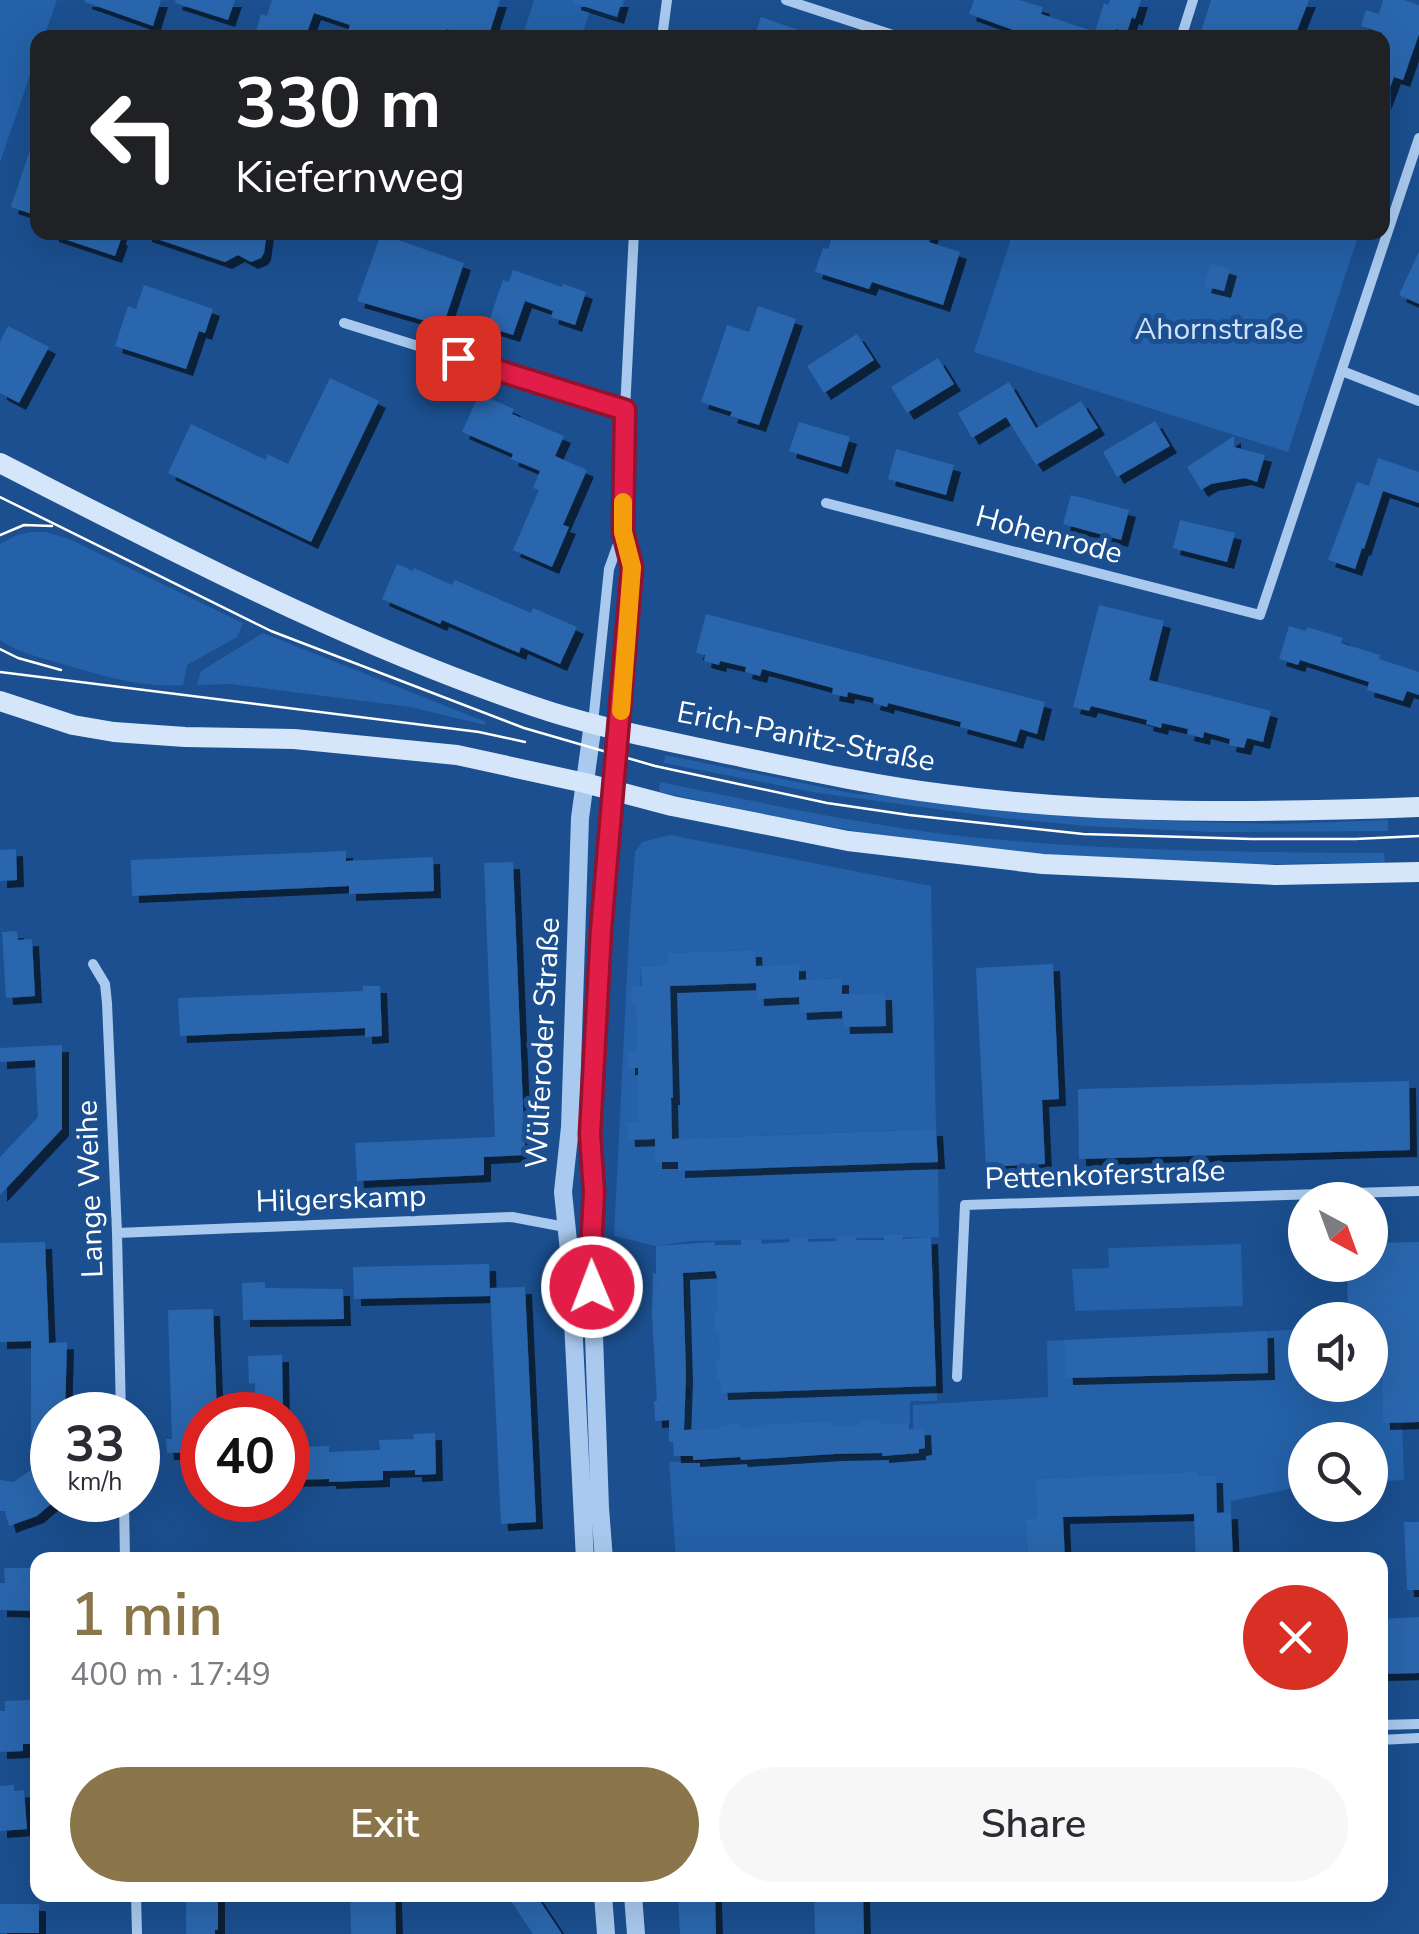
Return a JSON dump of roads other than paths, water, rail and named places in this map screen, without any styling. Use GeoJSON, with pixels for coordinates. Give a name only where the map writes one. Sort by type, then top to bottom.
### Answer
{"type":"FeatureCollection","features":[{"type":"Feature","properties":{"kind":"main road","name":"Erich-Panitz-Straße"},"geometry":{"type":"LineString","coordinates":[[0,463],[249,590],[336,629],[426,667],[552,712],[620,731],[948,795],[1170,810],[1279,812],[1419,807]]}},
{"type":"Feature","properties":{"kind":"main road"},"geometry":{"type":"LineString","coordinates":[[0,701],[72,725],[114,732],[294,739],[457,754],[672,806],[848,841],[1043,864],[1276,874],[1419,872]]}},
{"type":"Feature","properties":{"kind":"street"},"geometry":{"type":"LineString","coordinates":[[663,30],[668,0]]}},
{"type":"Feature","properties":{"kind":"street"},"geometry":{"type":"LineString","coordinates":[[786,0],[878,30]]}},
{"type":"Feature","properties":{"kind":"street"},"geometry":{"type":"LineString","coordinates":[[1184,30],[1194,0]]}},
{"type":"Feature","properties":{"kind":"street"},"geometry":{"type":"LineString","coordinates":[[1390,226],[1419,138]]}},
{"type":"Feature","properties":{"kind":"street","name":"Wülferoder Straße"},"geometry":{"type":"LineString","coordinates":[[603,1552],[590,1134],[601,930],[632,567],[623,532],[634,240]]}},
{"type":"Feature","properties":{"kind":"street"},"geometry":{"type":"LineString","coordinates":[[1385,240],[1342,371],[1419,401]]}},
{"type":"Feature","properties":{"kind":"street"},"geometry":{"type":"LineString","coordinates":[[344,323],[625,410]]}},
{"type":"Feature","properties":{"kind":"street","name":"Hohenrode"},"geometry":{"type":"LineString","coordinates":[[826,503],[1260,615],[1342,371]]}},
{"type":"Feature","properties":{"kind":"street","name":"Wülferoder Straße"},"geometry":{"type":"LineString","coordinates":[[585,1552],[563,1192],[570,1127],[580,818],[609,568],[623,532]]}},
{"type":"Feature","properties":{"kind":"street","name":"Lange Weihe"},"geometry":{"type":"LineString","coordinates":[[93,964],[105,984],[118,1233],[121,1392]]}},
{"type":"Feature","properties":{"kind":"street","name":"Pettenkoferstraße"},"geometry":{"type":"LineString","coordinates":[[958,1376],[965,1205],[1419,1191]]}},
{"type":"Feature","properties":{"kind":"street","name":"Hilgerskamp"},"geometry":{"type":"LineString","coordinates":[[118,1233],[512,1218],[566,1227]]}},
{"type":"Feature","properties":{"kind":"street"},"geometry":{"type":"LineString","coordinates":[[125,1522],[126,1552]]}},
{"type":"Feature","properties":{"kind":"street"},"geometry":{"type":"LineString","coordinates":[[1388,1725],[1419,1724]]}},
{"type":"Feature","properties":{"kind":"street"},"geometry":{"type":"LineString","coordinates":[[1388,1740],[1419,1738]]}},
{"type":"Feature","properties":{"kind":"street"},"geometry":{"type":"LineString","coordinates":[[136,1902],[137,1934]]}},
{"type":"Feature","properties":{"kind":"street"},"geometry":{"type":"LineString","coordinates":[[604,1902],[606,1934]]}},
{"type":"Feature","properties":{"kind":"street"},"geometry":{"type":"LineString","coordinates":[[633,1902],[636,1934]]}},
{"type":"Feature","properties":{"kind":"tram line"},"geometry":{"type":"LineString","coordinates":[[0,497],[271,631],[524,728],[655,766],[827,803],[1083,834],[1252,839],[1419,836]]}},
{"type":"Feature","properties":{"kind":"tram line"},"geometry":{"type":"LineString","coordinates":[[0,535],[24,525],[52,526]]}},
{"type":"Feature","properties":{"kind":"tram line"},"geometry":{"type":"LineString","coordinates":[[0,649],[61,670]]}},
{"type":"Feature","properties":{"kind":"tram line"},"geometry":{"type":"LineString","coordinates":[[0,672],[479,732],[525,742]]}},
{"type":"Feature","properties":{"kind":"park label","name":"Ahornstraße"},"geometry":{"type":"Point","coordinates":[1219,329]}}]}
